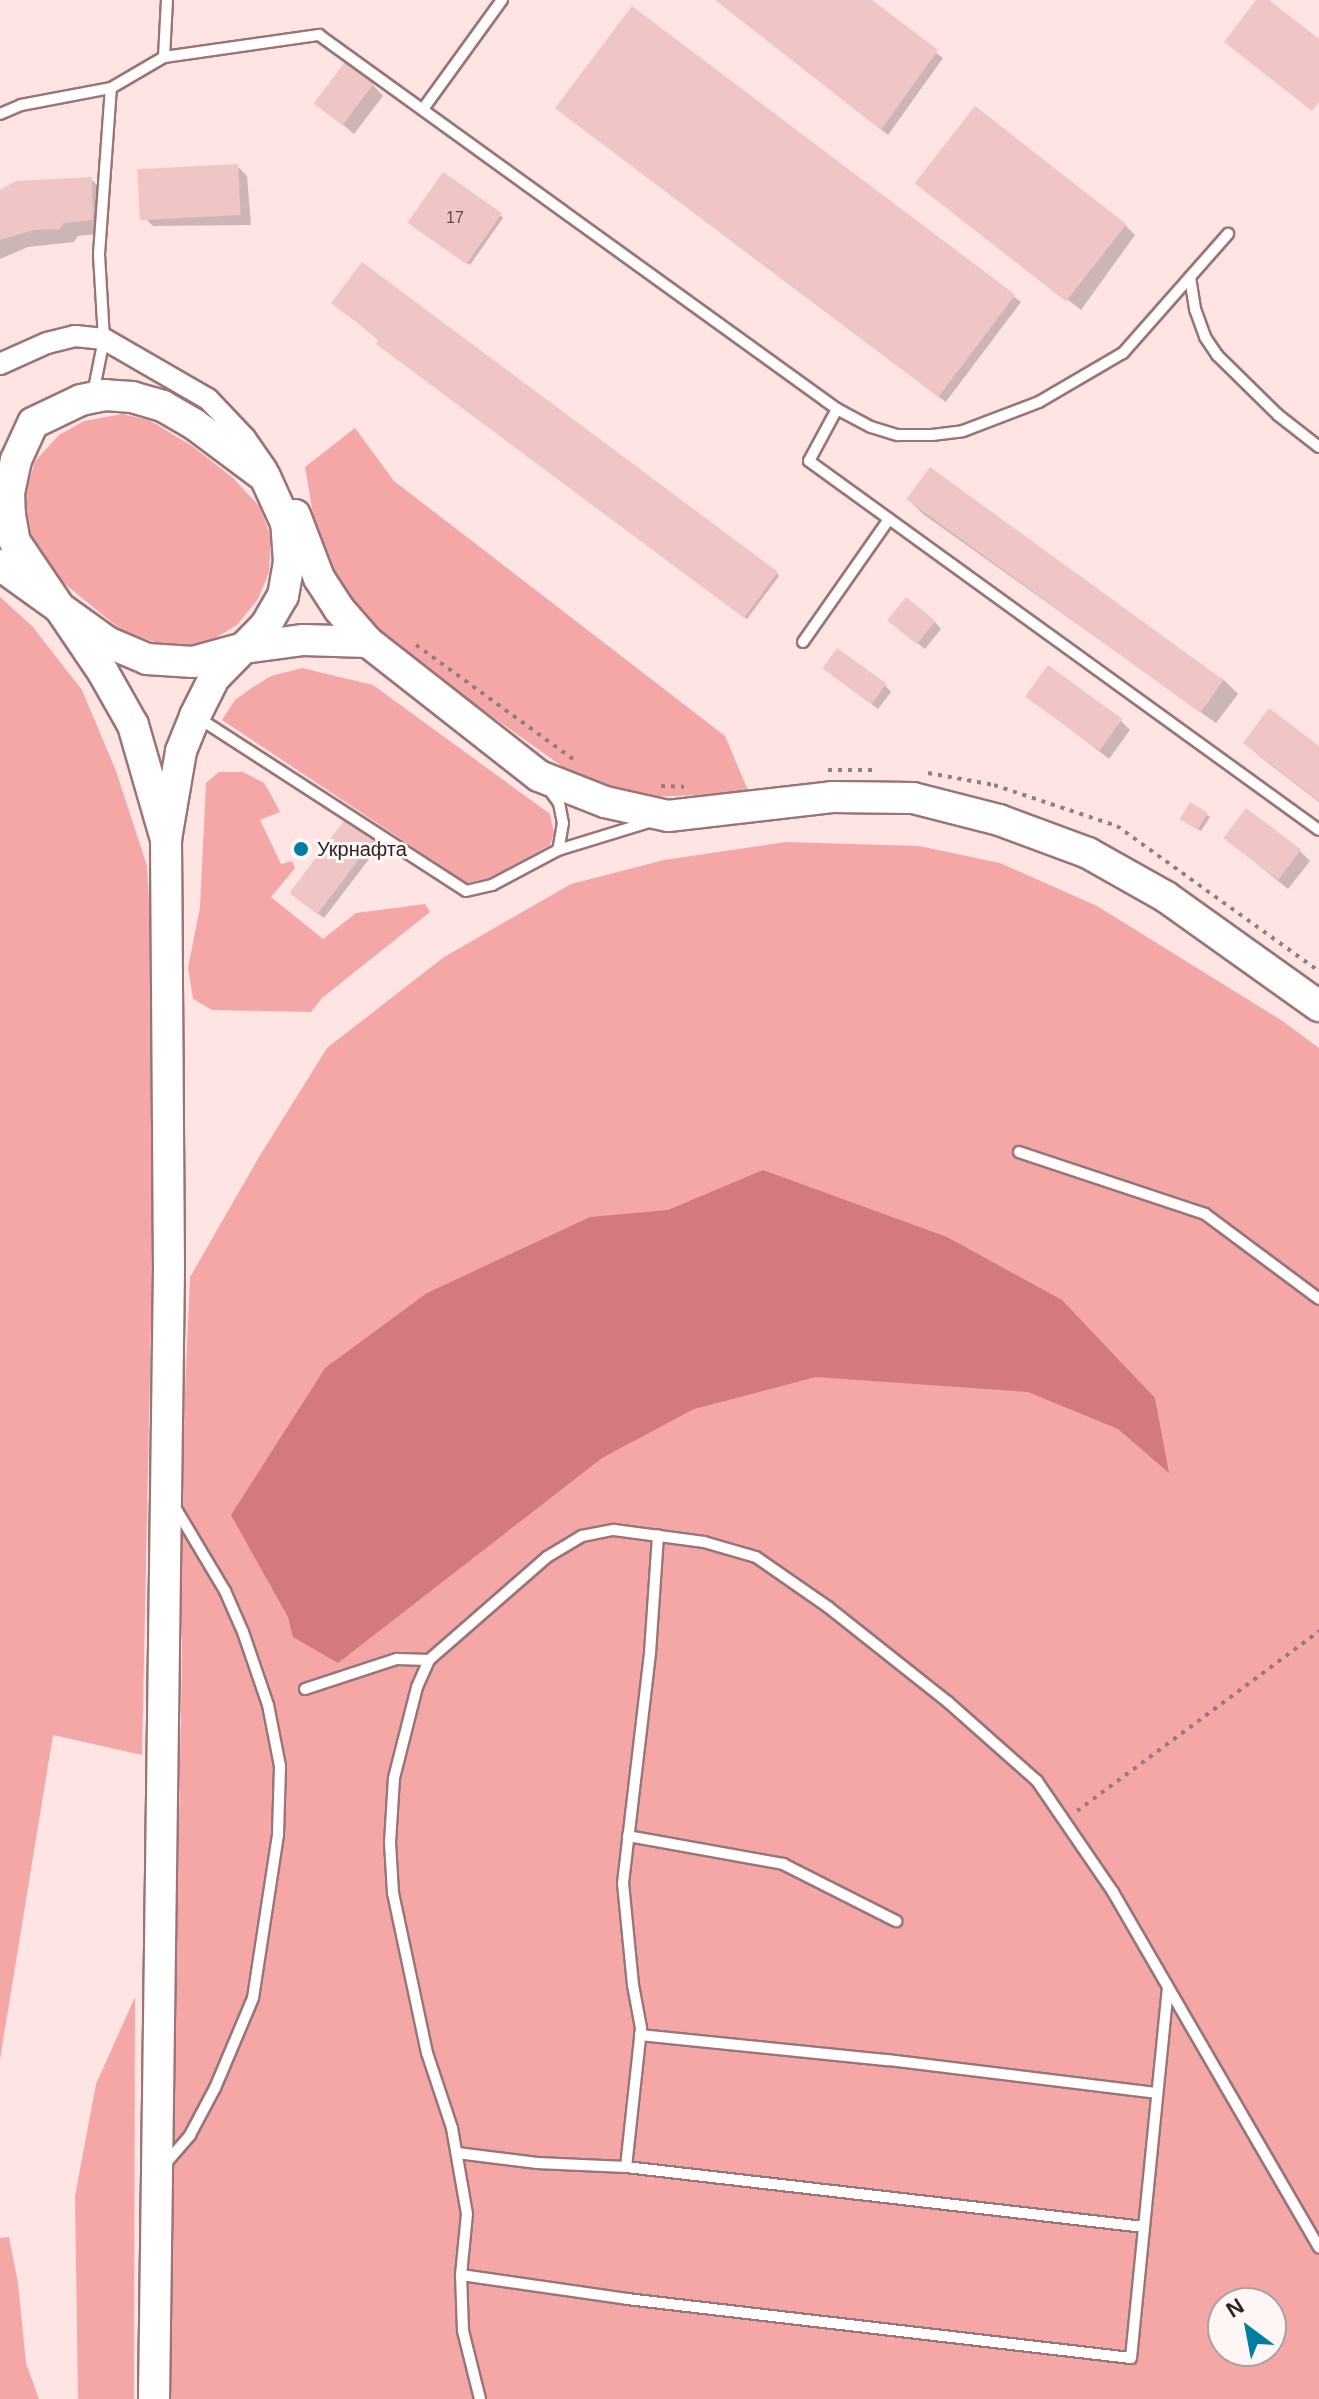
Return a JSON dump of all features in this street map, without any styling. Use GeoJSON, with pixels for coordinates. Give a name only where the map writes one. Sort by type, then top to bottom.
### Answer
{"type":"FeatureCollection","features":[{"type":"Feature","properties":{"kind":"main road"},"geometry":{"type":"LineString","coordinates":[[0,441],[93,397],[132,397],[163,406],[194,424],[271,481],[293,511],[319,578],[339,609],[368,642],[539,776],[605,802],[668,816],[832,797],[913,798],[999,820],[1088,853],[1166,897],[1319,1006]]}},
{"type":"Feature","properties":{"kind":"main road"},"geometry":{"type":"LineString","coordinates":[[33,423],[16,460],[9,492],[15,542],[133,725],[166,839]]}},
{"type":"Feature","properties":{"kind":"main road"},"geometry":{"type":"LineString","coordinates":[[154,2399],[169,1271],[166,839],[181,751],[195,716],[214,678],[266,625],[283,596],[289,562],[286,523],[271,481]]}},
{"type":"Feature","properties":{"kind":"main road"},"geometry":{"type":"LineString","coordinates":[[0,565],[107,642],[147,659],[193,662],[244,648],[303,640],[368,642]]}},
{"type":"Feature","properties":{"kind":"street"},"geometry":{"type":"LineString","coordinates":[[0,364],[47,343],[75,336],[104,339],[208,399],[245,438],[271,481]]}},
{"type":"Feature","properties":{"kind":"lane"},"geometry":{"type":"LineString","coordinates":[[164,57],[167,0]]}},
{"type":"Feature","properties":{"kind":"lane"},"geometry":{"type":"LineString","coordinates":[[423,109],[502,0]]}},
{"type":"Feature","properties":{"kind":"lane"},"geometry":{"type":"LineString","coordinates":[[0,114],[21,105],[111,88],[164,57],[319,35],[837,409],[871,427],[898,435],[963,431],[1001,419],[1078,382],[1123,353],[1228,234]]}},
{"type":"Feature","properties":{"kind":"lane"},"geometry":{"type":"LineString","coordinates":[[93,397],[104,339],[99,254],[111,88]]}},
{"type":"Feature","properties":{"kind":"lane"},"geometry":{"type":"LineString","coordinates":[[1190,277],[1195,309],[1205,337],[1217,355],[1278,415],[1319,447]]}},
{"type":"Feature","properties":{"kind":"lane"},"geometry":{"type":"LineString","coordinates":[[837,409],[809,461],[1319,830]]}},
{"type":"Feature","properties":{"kind":"lane"},"geometry":{"type":"LineString","coordinates":[[803,642],[889,519]]}},
{"type":"Feature","properties":{"kind":"lane"},"geometry":{"type":"LineString","coordinates":[[195,716],[466,891],[492,885],[558,850],[668,816]]}},
{"type":"Feature","properties":{"kind":"lane"},"geometry":{"type":"LineString","coordinates":[[539,776],[559,803],[563,823],[558,850]]}},
{"type":"Feature","properties":{"kind":"lane"},"geometry":{"type":"LineString","coordinates":[[1019,1152],[1205,1214],[1319,1299]]}},
{"type":"Feature","properties":{"kind":"lane"},"geometry":{"type":"LineString","coordinates":[[158,2170],[190,2135],[215,2088],[253,1998],[278,1834],[280,1766],[268,1705],[243,1632],[225,1591],[166,1491]]}},
{"type":"Feature","properties":{"kind":"lane"},"geometry":{"type":"LineString","coordinates":[[480,2399],[463,2331],[461,2275],[467,2214],[457,2153],[427,2053],[393,1893],[390,1843],[394,1778],[417,1687],[429,1660],[517,1580],[582,1536],[614,1530],[704,1542],[756,1557],[797,1584],[992,1739],[1037,1781],[1113,1892],[1319,2248]]}},
{"type":"Feature","properties":{"kind":"lane"},"geometry":{"type":"LineString","coordinates":[[626,2167],[640,2035],[623,1883],[650,1653],[658,1535]]}},
{"type":"Feature","properties":{"kind":"lane"},"geometry":{"type":"LineString","coordinates":[[305,1689],[397,1659],[429,1660]]}},
{"type":"Feature","properties":{"kind":"lane"},"geometry":{"type":"LineString","coordinates":[[628,1836],[783,1864],[896,1921]]}},
{"type":"Feature","properties":{"kind":"lane"},"geometry":{"type":"LineString","coordinates":[[461,2275],[627,2299],[1131,2358],[1168,1988]]}},
{"type":"Feature","properties":{"kind":"lane"},"geometry":{"type":"LineString","coordinates":[[640,2035],[888,2060],[1157,2093]]}},
{"type":"Feature","properties":{"kind":"lane"},"geometry":{"type":"LineString","coordinates":[[457,2153],[537,2163],[626,2167],[1144,2227]]}},
{"type":"Feature","properties":{"kind":"path"},"geometry":{"type":"LineString","coordinates":[[409,640],[576,762]]}},
{"type":"Feature","properties":{"kind":"path"},"geometry":{"type":"LineString","coordinates":[[824,770],[885,770]]}},
{"type":"Feature","properties":{"kind":"path"},"geometry":{"type":"LineString","coordinates":[[916,772],[994,785],[1117,826],[1319,971]]}},
{"type":"Feature","properties":{"kind":"path"},"geometry":{"type":"LineString","coordinates":[[657,786],[694,787]]}},
{"type":"Feature","properties":{"kind":"path"},"geometry":{"type":"LineString","coordinates":[[1065,1821],[1319,1631]]}},
{"type":"Feature","properties":{"kind":"shaded area"},"geometry":{"type":"Polygon","coordinates":[[[122,414],[149,420],[192,446],[233,478],[259,506],[271,537],[269,572],[258,599],[237,625],[209,642],[168,647],[121,630],[43,566],[31,550],[22,505],[35,461],[59,435],[84,421],[122,414]]]}},
{"type":"Feature","properties":{"kind":"shaded area"},"geometry":{"type":"Polygon","coordinates":[[[355,428],[394,481],[725,736],[749,793],[648,797],[623,793],[570,772],[420,665],[343,602],[316,532],[305,467],[355,428]]]}},
{"type":"Feature","properties":{"kind":"shaded area"},"geometry":{"type":"Polygon","coordinates":[[[0,597],[32,626],[82,690],[116,771],[147,866],[157,1041],[142,1755],[53,1735],[0,2059],[0,597]]]}},
{"type":"Feature","properties":{"kind":"shaded area"},"geometry":{"type":"Polygon","coordinates":[[[302,668],[373,685],[550,814],[554,833],[550,845],[489,878],[467,883],[222,720],[235,700],[253,687],[271,676],[302,668]]]}},
{"type":"Feature","properties":{"kind":"shaded area"},"geometry":{"type":"Polygon","coordinates":[[[219,772],[243,772],[264,783],[280,812],[260,820],[281,864],[292,861],[295,868],[271,897],[323,939],[356,913],[425,904],[430,912],[322,998],[311,1012],[212,1010],[193,999],[188,968],[200,907],[206,783],[219,772]]]}},
{"type":"Feature","properties":{"kind":"shaded area"},"geometry":{"type":"Polygon","coordinates":[[[786,842],[919,846],[1000,863],[1097,906],[1281,1020],[1319,1048],[1319,2399],[168,2399],[182,1658],[182,1458],[190,1277],[327,1048],[444,957],[571,884],[664,860],[786,842]]]}},
{"type":"Feature","properties":{"kind":"shaded area"},"geometry":{"type":"Polygon","coordinates":[[[763,1170],[947,1237],[1062,1300],[1155,1398],[1169,1473],[1118,1429],[1028,1392],[816,1377],[694,1409],[602,1458],[338,1663],[293,1637],[288,1617],[231,1515],[325,1368],[427,1293],[590,1217],[668,1210],[763,1170]]]}},
{"type":"Feature","properties":{"kind":"shaded area"},"geometry":{"type":"Polygon","coordinates":[[[135,1997],[134,2399],[78,2399],[75,2196],[96,2084],[135,1997]]]}},
{"type":"Feature","properties":{"kind":"shaded area"},"geometry":{"type":"Polygon","coordinates":[[[9,2237],[18,2283],[26,2363],[39,2399],[0,2399],[0,2238],[9,2237]]]}},
{"type":"Feature","properties":{"kind":"building"},"geometry":{"type":"Polygon","coordinates":[[[715,0],[872,0],[938,50],[881,130],[715,0]]]}},
{"type":"Feature","properties":{"kind":"building"},"geometry":{"type":"Polygon","coordinates":[[[1256,0],[1269,0],[1319,39],[1319,102],[1312,111],[1224,42],[1256,0]]]}},
{"type":"Feature","properties":{"kind":"building"},"geometry":{"type":"Polygon","coordinates":[[[632,6],[1015,295],[938,397],[555,108],[632,6]]]}},
{"type":"Feature","properties":{"kind":"building"},"geometry":{"type":"Polygon","coordinates":[[[345,62],[374,84],[342,125],[314,104],[345,62]]]}},
{"type":"Feature","properties":{"kind":"building"},"geometry":{"type":"Polygon","coordinates":[[[975,106],[1126,224],[1066,301],[915,183],[975,106]]]}},
{"type":"Feature","properties":{"kind":"building"},"geometry":{"type":"Polygon","coordinates":[[[238,164],[241,215],[140,220],[137,169],[238,164]]]}},
{"type":"Feature","properties":{"kind":"building"},"geometry":{"type":"Polygon","coordinates":[[[443,172],[502,213],[466,264],[407,223],[443,172]]]}},
{"type":"Feature","properties":{"kind":"building"},"geometry":{"type":"Polygon","coordinates":[[[92,177],[93,220],[64,223],[60,229],[34,230],[0,240],[0,190],[16,181],[92,177]]]}},
{"type":"Feature","properties":{"kind":"building"},"geometry":{"type":"Polygon","coordinates":[[[362,262],[778,572],[744,618],[376,344],[379,339],[331,303],[362,262]]]}},
{"type":"Feature","properties":{"kind":"building"},"geometry":{"type":"Polygon","coordinates":[[[930,467],[1224,680],[1200,713],[906,499],[930,467]]]}},
{"type":"Feature","properties":{"kind":"building"},"geometry":{"type":"Polygon","coordinates":[[[906,597],[936,621],[917,644],[887,620],[906,597]]]}},
{"type":"Feature","properties":{"kind":"building"},"geometry":{"type":"Polygon","coordinates":[[[837,648],[886,684],[872,704],[822,668],[837,648]]]}},
{"type":"Feature","properties":{"kind":"building"},"geometry":{"type":"Polygon","coordinates":[[[1048,665],[1122,719],[1100,751],[1025,697],[1048,665]]]}},
{"type":"Feature","properties":{"kind":"building"},"geometry":{"type":"Polygon","coordinates":[[[1269,708],[1319,746],[1319,801],[1243,743],[1269,708]]]}},
{"type":"Feature","properties":{"kind":"building"},"geometry":{"type":"Polygon","coordinates":[[[1190,802],[1208,813],[1198,830],[1180,819],[1190,802]]]}},
{"type":"Feature","properties":{"kind":"building"},"geometry":{"type":"Polygon","coordinates":[[[1246,808],[1301,850],[1278,880],[1223,838],[1246,808]]]}},
{"type":"Feature","properties":{"kind":"building"},"geometry":{"type":"Polygon","coordinates":[[[346,818],[374,839],[317,914],[289,893],[346,818]]]}},
{"type":"Feature","properties":{"kind":"place","name":"Укрнафта"},"geometry":{"type":"Point","coordinates":[301,849]}}]}
